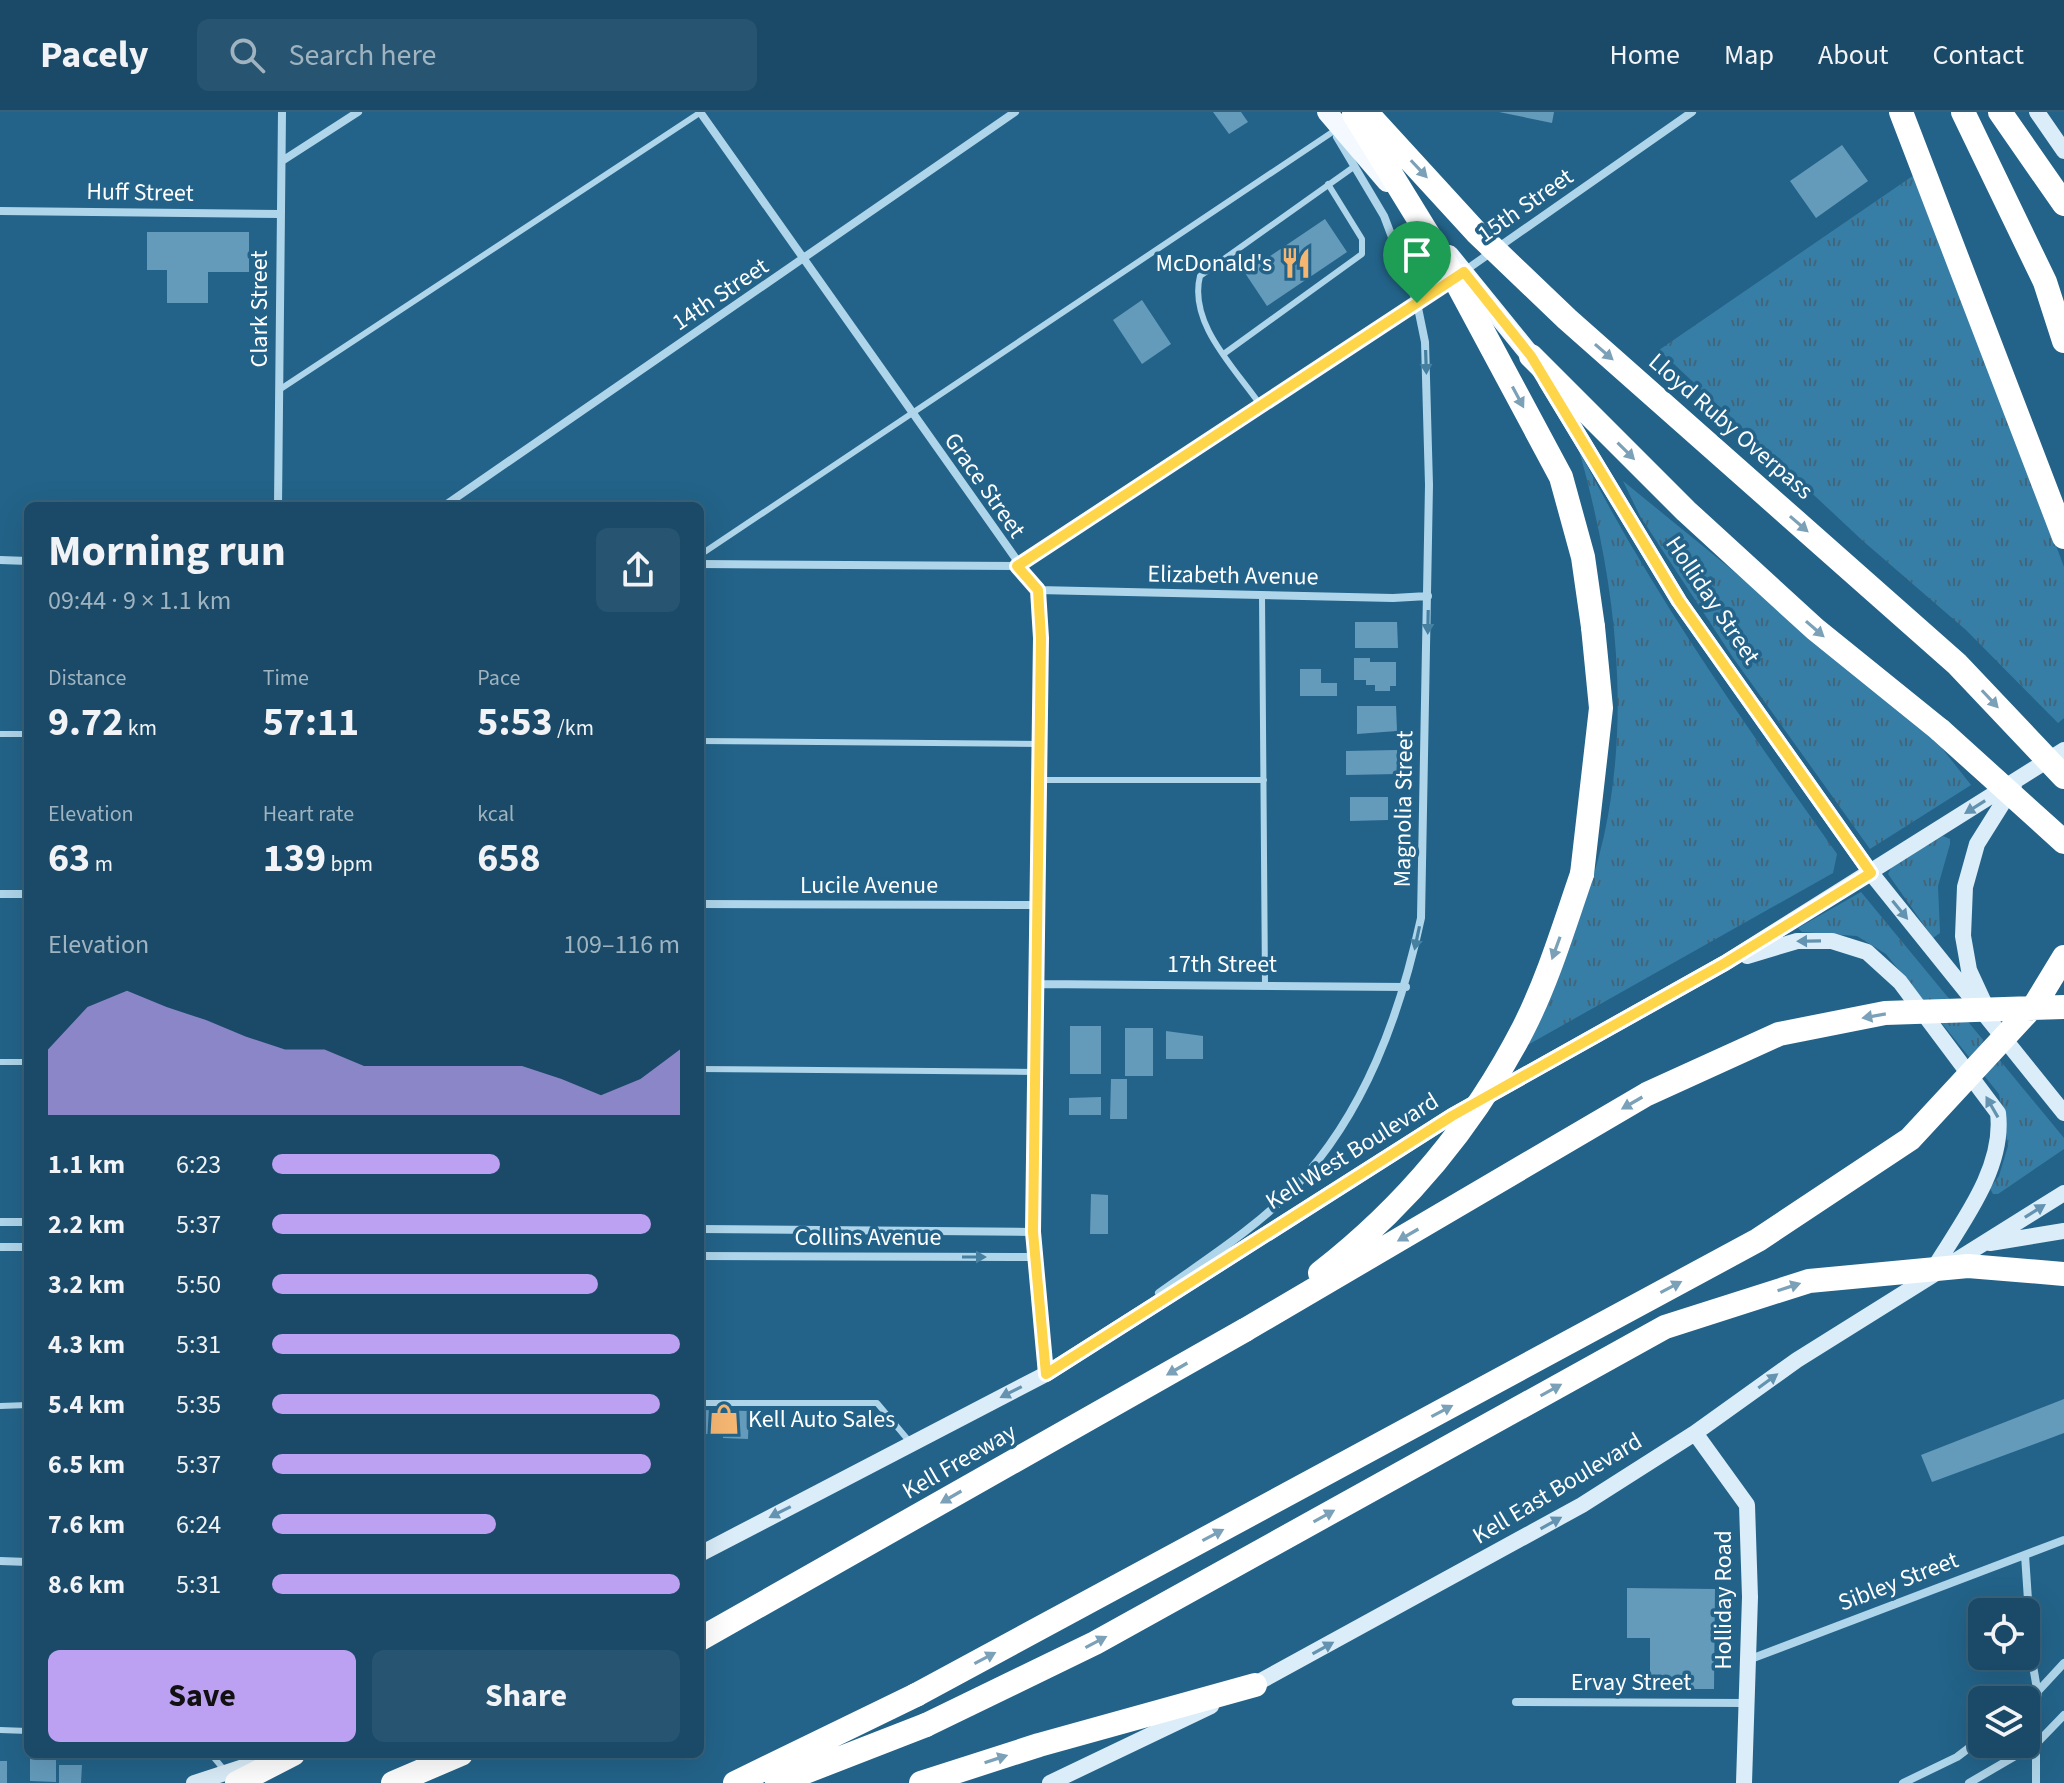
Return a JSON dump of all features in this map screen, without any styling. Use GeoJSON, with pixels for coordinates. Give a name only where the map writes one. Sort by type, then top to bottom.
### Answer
{"type":"FeatureCollection","features":[{"type":"Feature","properties":{"kind":"highway"},"geometry":{"type":"LineString","coordinates":[[1245,1330],[1331,1264],[1423,1180],[1481,1101],[1523,1028],[1582,874],[1601,708],[1583,557],[1561,477],[1450,270],[1352,112]]}},
{"type":"Feature","properties":{"kind":"highway","name":"Lloyd Ruby Overpass"},"geometry":{"type":"LineString","coordinates":[[1366,112],[1476,232],[1544,297],[1957,664],[2064,777]]}},
{"type":"Feature","properties":{"kind":"highway"},"geometry":{"type":"LineString","coordinates":[[1901,112],[2014,414],[2064,537]]}},
{"type":"Feature","properties":{"kind":"highway"},"geometry":{"type":"LineString","coordinates":[[1963,112],[2045,282],[2064,341]]}},
{"type":"Feature","properties":{"kind":"highway"},"geometry":{"type":"LineString","coordinates":[[2000,112],[2064,204]]}},
{"type":"Feature","properties":{"kind":"highway"},"geometry":{"type":"LineString","coordinates":[[1531,356],[1686,511],[1815,629],[1940,730],[2064,842]]}},
{"type":"Feature","properties":{"kind":"highway"},"geometry":{"type":"LineString","coordinates":[[735,1783],[916,1695],[1758,1240],[1910,1139],[2036,1003],[2064,957]]}},
{"type":"Feature","properties":{"kind":"highway"},"geometry":{"type":"LineString","coordinates":[[1245,1330],[1647,1094],[1779,1034],[1885,1013],[2064,1007]]}},
{"type":"Feature","properties":{"kind":"highway"},"geometry":{"type":"LineString","coordinates":[[777,1783],[926,1725],[1095,1643],[1665,1327],[1809,1281],[1968,1266],[2064,1274]]}},
{"type":"Feature","properties":{"kind":"highway","name":"Kell Freeway"},"geometry":{"type":"LineString","coordinates":[[704,1637],[1245,1330]]}},
{"type":"Feature","properties":{"kind":"highway"},"geometry":{"type":"LineString","coordinates":[[921,1783],[1039,1745],[1255,1685]]}},
{"type":"Feature","properties":{"kind":"highway"},"geometry":{"type":"LineString","coordinates":[[231,1777],[282,1758]]}},
{"type":"Feature","properties":{"kind":"highway"},"geometry":{"type":"LineString","coordinates":[[393,1783],[452,1758]]}},
{"type":"Feature","properties":{"kind":"main road"},"geometry":{"type":"LineString","coordinates":[[2037,112],[2064,151]]}},
{"type":"Feature","properties":{"kind":"main road","name":"Holliday Street"},"geometry":{"type":"LineString","coordinates":[[1328,118],[1464,272],[1531,356],[1679,601],[1871,873],[2064,1113]]}},
{"type":"Feature","properties":{"kind":"main road","name":"Kell West Boulevard"},"geometry":{"type":"LineString","coordinates":[[704,1552],[1046,1374],[1452,1116],[1725,963],[2064,750]]}},
{"type":"Feature","properties":{"kind":"main road"},"geometry":{"type":"LineString","coordinates":[[1997,1031],[1969,970],[1963,936],[1965,887],[1977,844],[2017,781]]}},
{"type":"Feature","properties":{"kind":"main road"},"geometry":{"type":"LineString","coordinates":[[1725,963],[1797,941],[1832,941],[1867,952],[1900,982],[1998,1113],[2000,1128],[1991,1167],[1929,1278]]}},
{"type":"Feature","properties":{"kind":"main road","name":"Kell East Boulevard"},"geometry":{"type":"LineString","coordinates":[[1050,1783],[1255,1685],[1582,1505],[1695,1433],[1797,1360],[2064,1193]]}},
{"type":"Feature","properties":{"kind":"main road"},"geometry":{"type":"LineString","coordinates":[[1981,1245],[2064,1231]]}},
{"type":"Feature","properties":{"kind":"main road","name":"Holliday Road"},"geometry":{"type":"LineString","coordinates":[[1695,1433],[1747,1505],[1744,1783]]}},
{"type":"Feature","properties":{"kind":"main road"},"geometry":{"type":"LineString","coordinates":[[194,1783],[231,1777],[276,1758]]}},
{"type":"Feature","properties":{"kind":"street","name":"Clark Street"},"geometry":{"type":"LineString","coordinates":[[278,502],[282,112]]}},
{"type":"Feature","properties":{"kind":"street"},"geometry":{"type":"LineString","coordinates":[[282,161],[358,112]]}},
{"type":"Feature","properties":{"kind":"street","name":"Grace Street"},"geometry":{"type":"LineString","coordinates":[[700,112],[1017,566],[1038,590]]}},
{"type":"Feature","properties":{"kind":"street","name":"14th Street"},"geometry":{"type":"LineString","coordinates":[[450,502],[803,262],[1015,112]]}},
{"type":"Feature","properties":{"kind":"street","name":"15th Street"},"geometry":{"type":"LineString","coordinates":[[1017,566],[1464,272],[1692,112]]}},
{"type":"Feature","properties":{"kind":"street","name":"Magnolia Street"},"geometry":{"type":"LineString","coordinates":[[1046,1374],[1224,1247],[1294,1188],[1336,1137],[1393,1028],[1406,987],[1421,918],[1428,596],[1425,342],[1417,303],[1384,216],[1328,118]]}},
{"type":"Feature","properties":{"kind":"street","name":"Huff Street"},"geometry":{"type":"LineString","coordinates":[[0,211],[280,214]]}},
{"type":"Feature","properties":{"kind":"street"},"geometry":{"type":"LineString","coordinates":[[0,560],[24,561]]}},
{"type":"Feature","properties":{"kind":"street"},"geometry":{"type":"LineString","coordinates":[[704,564],[1017,566]]}},
{"type":"Feature","properties":{"kind":"street"},"geometry":{"type":"LineString","coordinates":[[1038,590],[1041,744],[1033,1232],[1046,1374]]}},
{"type":"Feature","properties":{"kind":"street","name":"Elizabeth Avenue"},"geometry":{"type":"LineString","coordinates":[[1038,590],[1428,596]]}},
{"type":"Feature","properties":{"kind":"street"},"geometry":{"type":"LineString","coordinates":[[0,894],[24,894]]}},
{"type":"Feature","properties":{"kind":"street","name":"Lucile Avenue"},"geometry":{"type":"LineString","coordinates":[[704,904],[1039,905]]}},
{"type":"Feature","properties":{"kind":"street","name":"17th Street"},"geometry":{"type":"LineString","coordinates":[[1038,984],[1406,987]]}},
{"type":"Feature","properties":{"kind":"street"},"geometry":{"type":"LineString","coordinates":[[0,1222],[24,1222]]}},
{"type":"Feature","properties":{"kind":"street","name":"Collins Avenue"},"geometry":{"type":"LineString","coordinates":[[704,1229],[1033,1232]]}},
{"type":"Feature","properties":{"kind":"street"},"geometry":{"type":"LineString","coordinates":[[0,1247],[24,1247]]}},
{"type":"Feature","properties":{"kind":"street","name":"Collins Avenue"},"geometry":{"type":"LineString","coordinates":[[704,1256],[1035,1257]]}},
{"type":"Feature","properties":{"kind":"street","name":"Sibley Street"},"geometry":{"type":"LineString","coordinates":[[1747,1660],[2064,1540]]}},
{"type":"Feature","properties":{"kind":"street"},"geometry":{"type":"LineString","coordinates":[[2025,1555],[2036,1686]]}},
{"type":"Feature","properties":{"kind":"street"},"geometry":{"type":"LineString","coordinates":[[0,1561],[24,1562]]}},
{"type":"Feature","properties":{"kind":"street"},"geometry":{"type":"LineString","coordinates":[[2040,1693],[2064,1663]]}},
{"type":"Feature","properties":{"kind":"street","name":"Ervay Street"},"geometry":{"type":"LineString","coordinates":[[1516,1702],[1745,1703]]}},
{"type":"Feature","properties":{"kind":"street"},"geometry":{"type":"LineString","coordinates":[[2040,1740],[2064,1715]]}},
{"type":"Feature","properties":{"kind":"street"},"geometry":{"type":"LineString","coordinates":[[1903,1783],[1968,1749]]}},
{"type":"Feature","properties":{"kind":"street"},"geometry":{"type":"LineString","coordinates":[[1969,1783],[2012,1758]]}},
{"type":"Feature","properties":{"kind":"street"},"geometry":{"type":"LineString","coordinates":[[2036,1758],[2036,1783]]}},
{"type":"Feature","properties":{"kind":"lane"},"geometry":{"type":"LineString","coordinates":[[279,390],[700,112]]}},
{"type":"Feature","properties":{"kind":"lane"},"geometry":{"type":"LineString","coordinates":[[704,552],[912,416],[1328,118]]}},
{"type":"Feature","properties":{"kind":"lane"},"geometry":{"type":"LineString","coordinates":[[1261,406],[1201,315],[1200,276],[1355,166]]}},
{"type":"Feature","properties":{"kind":"lane"},"geometry":{"type":"LineString","coordinates":[[1225,353],[1362,254],[1362,239],[1328,184]]}},
{"type":"Feature","properties":{"kind":"lane"},"geometry":{"type":"LineString","coordinates":[[1262,595],[1265,984]]}},
{"type":"Feature","properties":{"kind":"lane"},"geometry":{"type":"LineString","coordinates":[[0,734],[24,734]]}},
{"type":"Feature","properties":{"kind":"lane"},"geometry":{"type":"LineString","coordinates":[[704,741],[1041,744]]}},
{"type":"Feature","properties":{"kind":"lane"},"geometry":{"type":"LineString","coordinates":[[1039,780],[1264,780]]}},
{"type":"Feature","properties":{"kind":"lane"},"geometry":{"type":"LineString","coordinates":[[0,1062],[24,1062]]}},
{"type":"Feature","properties":{"kind":"lane"},"geometry":{"type":"LineString","coordinates":[[704,1069],[1036,1072]]}},
{"type":"Feature","properties":{"kind":"lane"},"geometry":{"type":"LineString","coordinates":[[704,1403],[877,1403],[911,1444]]}},
{"type":"Feature","properties":{"kind":"lane"},"geometry":{"type":"LineString","coordinates":[[0,1406],[24,1405]]}},
{"type":"Feature","properties":{"kind":"lane"},"geometry":{"type":"LineString","coordinates":[[0,1730],[24,1731]]}},
{"type":"Feature","properties":{"kind":"lane"},"geometry":{"type":"LineString","coordinates":[[214,1758],[231,1777]]}},
{"type":"Feature","properties":{"kind":"green space"},"geometry":{"type":"Polygon","coordinates":[[[1917,173],[2064,567],[2064,718],[2058,723],[1966,630],[1863,541],[1659,350],[1917,173]]]}},
{"type":"Feature","properties":{"kind":"green space"},"geometry":{"type":"Polygon","coordinates":[[[1579,450],[1668,607],[1837,854],[1833,873],[1524,1047],[1559,969],[1589,890],[1604,836],[1617,739],[1618,691],[1610,593],[1579,450]]]}},
{"type":"Feature","properties":{"kind":"green space"},"geometry":{"type":"Polygon","coordinates":[[[1623,481],[1926,728],[1971,785],[1870,849],[1734,659],[1640,516],[1623,481]]]}},
{"type":"Feature","properties":{"kind":"green space"},"geometry":{"type":"Polygon","coordinates":[[[1943,836],[1950,839],[1950,844],[1938,886],[1940,933],[1933,938],[1888,874],[1892,866],[1943,836]]]}},
{"type":"Feature","properties":{"kind":"green space"},"geometry":{"type":"Polygon","coordinates":[[[1861,892],[2064,1138],[2064,1149],[1998,1194],[1993,1194],[1990,1188],[1999,1176],[2008,1146],[1999,1094],[1886,954],[1857,936],[1802,932],[1798,928],[1861,892]]]}},
{"type":"Feature","properties":{"kind":"building"},"geometry":{"type":"Polygon","coordinates":[[[1213,112],[1241,112],[1248,122],[1229,134],[1213,112]]]}},
{"type":"Feature","properties":{"kind":"building"},"geometry":{"type":"Polygon","coordinates":[[[1499,112],[1554,112],[1552,123],[1499,112]]]}},
{"type":"Feature","properties":{"kind":"building"},"geometry":{"type":"Polygon","coordinates":[[[1842,145],[1868,181],[1816,218],[1790,181],[1842,145]]]}},
{"type":"Feature","properties":{"kind":"building","name":"McDonald's"},"geometry":{"type":"Polygon","coordinates":[[[1325,219],[1347,252],[1267,306],[1245,273],[1325,219]]]}},
{"type":"Feature","properties":{"kind":"building"},"geometry":{"type":"Polygon","coordinates":[[[147,232],[249,232],[249,272],[208,272],[208,303],[167,303],[167,270],[147,270],[147,232]]]}},
{"type":"Feature","properties":{"kind":"building"},"geometry":{"type":"Polygon","coordinates":[[[1142,300],[1171,344],[1142,364],[1113,320],[1142,300]]]}},
{"type":"Feature","properties":{"kind":"building"},"geometry":{"type":"Polygon","coordinates":[[[1355,622],[1397,622],[1398,648],[1355,648],[1355,622]]]}},
{"type":"Feature","properties":{"kind":"building"},"geometry":{"type":"Polygon","coordinates":[[[1354,658],[1370,658],[1370,662],[1396,662],[1396,686],[1390,686],[1390,691],[1375,691],[1375,685],[1366,685],[1366,680],[1354,680],[1354,658]]]}},
{"type":"Feature","properties":{"kind":"building"},"geometry":{"type":"Polygon","coordinates":[[[1300,669],[1321,669],[1321,683],[1337,683],[1337,696],[1300,696],[1300,669]]]}},
{"type":"Feature","properties":{"kind":"building"},"geometry":{"type":"Polygon","coordinates":[[[1357,706],[1396,706],[1397,731],[1357,734],[1357,706]]]}},
{"type":"Feature","properties":{"kind":"building"},"geometry":{"type":"Polygon","coordinates":[[[1397,750],[1397,774],[1346,775],[1346,751],[1397,750]]]}},
{"type":"Feature","properties":{"kind":"building"},"geometry":{"type":"Polygon","coordinates":[[[1350,797],[1388,797],[1388,820],[1350,821],[1350,797]]]}},
{"type":"Feature","properties":{"kind":"building"},"geometry":{"type":"Polygon","coordinates":[[[1070,1026],[1101,1026],[1101,1074],[1070,1074],[1070,1026]]]}},
{"type":"Feature","properties":{"kind":"building"},"geometry":{"type":"Polygon","coordinates":[[[1125,1028],[1153,1028],[1153,1076],[1125,1076],[1125,1028]]]}},
{"type":"Feature","properties":{"kind":"building"},"geometry":{"type":"Polygon","coordinates":[[[1166,1031],[1203,1036],[1203,1059],[1166,1059],[1166,1031]]]}},
{"type":"Feature","properties":{"kind":"building"},"geometry":{"type":"Polygon","coordinates":[[[1111,1079],[1127,1079],[1127,1119],[1110,1119],[1111,1079]]]}},
{"type":"Feature","properties":{"kind":"building"},"geometry":{"type":"Polygon","coordinates":[[[1101,1097],[1101,1115],[1069,1115],[1069,1098],[1101,1097]]]}},
{"type":"Feature","properties":{"kind":"building"},"geometry":{"type":"Polygon","coordinates":[[[1091,1194],[1108,1195],[1108,1234],[1090,1234],[1091,1194]]]}},
{"type":"Feature","properties":{"kind":"building"},"geometry":{"type":"Polygon","coordinates":[[[2064,1399],[2064,1433],[1932,1482],[1921,1455],[2064,1399]]]}},
{"type":"Feature","properties":{"kind":"building","name":"Kell Auto Sales"},"geometry":{"type":"Polygon","coordinates":[[[704,1410],[749,1411],[748,1439],[723,1438],[723,1428],[712,1428],[712,1434],[704,1434],[704,1410]]]}},
{"type":"Feature","properties":{"kind":"building"},"geometry":{"type":"Polygon","coordinates":[[[1627,1588],[1715,1589],[1714,1689],[1650,1689],[1650,1638],[1627,1638],[1627,1588]]]}},
{"type":"Feature","properties":{"kind":"building"},"geometry":{"type":"Polygon","coordinates":[[[30,1758],[56,1758],[56,1782],[30,1781],[30,1758]]]}},
{"type":"Feature","properties":{"kind":"building"},"geometry":{"type":"Polygon","coordinates":[[[0,1761],[7,1761],[7,1783],[0,1783],[0,1761]]]}},
{"type":"Feature","properties":{"kind":"building"},"geometry":{"type":"Polygon","coordinates":[[[59,1765],[82,1765],[81,1783],[59,1783],[59,1765]]]}},
{"type":"Feature","properties":{"kind":"place","name":"McDonald's"},"geometry":{"type":"Point","coordinates":[1296,263]}},
{"type":"Feature","properties":{"kind":"place","name":"Kell Auto Sales"},"geometry":{"type":"Point","coordinates":[724,1419]}},
{"type":"Feature","properties":{"kind":"route"},"geometry":{"type":"LineString","coordinates":[[1464,272],[1531,356],[1679,601],[1871,873],[1725,963],[1452,1116],[1046,1374],[1033,1232],[1041,638],[1038,590],[1017,566],[1417,303],[1464,272]]}}]}
